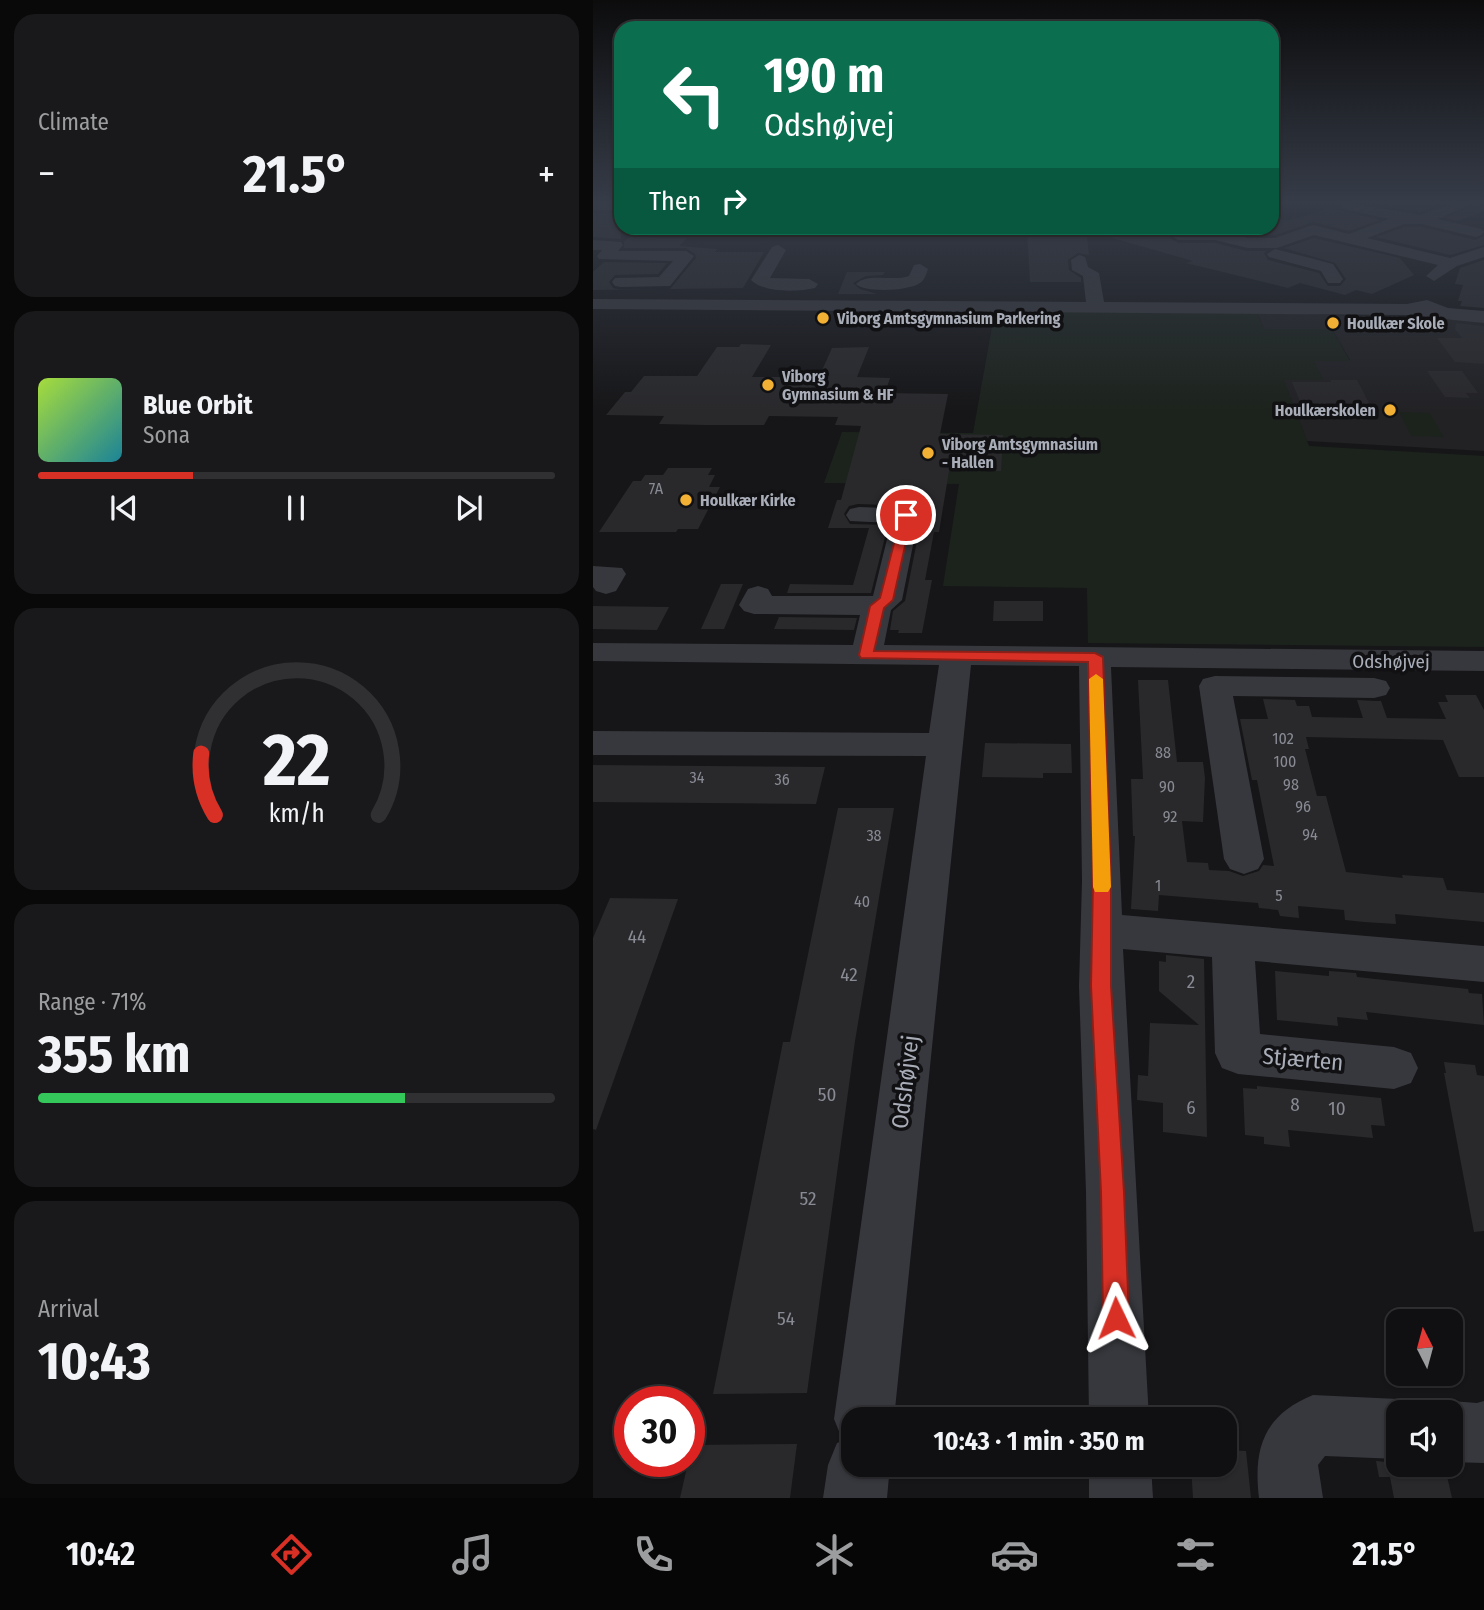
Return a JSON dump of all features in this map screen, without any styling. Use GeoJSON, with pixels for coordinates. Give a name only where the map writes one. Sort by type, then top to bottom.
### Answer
{"type":"FeatureCollection","features":[{"type":"Feature","properties":{"kind":"street"},"geometry":{"type":"LineString","coordinates":[[605,282],[664,282],[673,272]]}},
{"type":"Feature","properties":{"kind":"street"},"geometry":{"type":"LineString","coordinates":[[765,272],[760,280],[771,284],[818,284],[802,305]]}},
{"type":"Feature","properties":{"kind":"street"},"geometry":{"type":"LineString","coordinates":[[851,284],[904,284],[916,279],[919,272]]}},
{"type":"Feature","properties":{"kind":"street"},"geometry":{"type":"LineString","coordinates":[[1090,272],[1096,307]]}},
{"type":"Feature","properties":{"kind":"street"},"geometry":{"type":"LineString","coordinates":[[1329,272],[1334,279]]}},
{"type":"Feature","properties":{"kind":"street"},"geometry":{"type":"LineString","coordinates":[[1427,310],[1429,282],[1437,272]]}},
{"type":"Feature","properties":{"kind":"street"},"geometry":{"type":"LineString","coordinates":[[593,304],[1427,310],[1484,317]]}},
{"type":"Feature","properties":{"kind":"street"},"geometry":{"type":"LineString","coordinates":[[758,594],[754,605],[877,606],[887,600],[906,515],[859,515]]}},
{"type":"Feature","properties":{"kind":"street"},"geometry":{"type":"LineString","coordinates":[[866,655],[877,606]]}},
{"type":"Feature","properties":{"kind":"street","name":"Odshøjvej"},"geometry":{"type":"LineString","coordinates":[[593,652],[1095,657],[1302,674],[1374,688]]}},
{"type":"Feature","properties":{"kind":"street","name":"Odshøjvej"},"geometry":{"type":"LineString","coordinates":[[865,1407],[947,745],[955,656]]}},
{"type":"Feature","properties":{"kind":"street"},"geometry":{"type":"LineString","coordinates":[[1095,657],[1101,986],[1113,1192],[1119,1407]]}},
{"type":"Feature","properties":{"kind":"street","name":"Odshøjvej"},"geometry":{"type":"LineString","coordinates":[[1244,859],[1215,686],[1302,674],[1484,661]]}},
{"type":"Feature","properties":{"kind":"street"},"geometry":{"type":"LineString","coordinates":[[593,743],[947,745]]}},
{"type":"Feature","properties":{"kind":"street"},"geometry":{"type":"LineString","coordinates":[[1102,930],[1484,964]]}},
{"type":"Feature","properties":{"kind":"street","name":"Stjærten"},"geometry":{"type":"LineString","coordinates":[[1233,942],[1238,1053],[1394,1068]]}},
{"type":"Feature","properties":{"kind":"street"},"geometry":{"type":"LineString","coordinates":[[1291,1498],[1286,1458],[1296,1440],[1313,1425],[1386,1428]]}},
{"type":"Feature","properties":{"kind":"street"},"geometry":{"type":"LineString","coordinates":[[855,1498],[858,1477]]}},
{"type":"Feature","properties":{"kind":"street"},"geometry":{"type":"LineString","coordinates":[[1120,1477],[1121,1498]]}},
{"type":"Feature","properties":{"kind":"shaded area"},"geometry":{"type":"Polygon","coordinates":[[[995,310],[1257,312],[1264,329],[1332,329],[1350,361],[1314,361],[1323,380],[1284,380],[1309,446],[1484,456],[1484,647],[1088,643],[1087,588],[943,586],[959,484],[824,483],[842,432],[973,433],[995,310]]]}},
{"type":"Feature","properties":{"kind":"shaded area","name":"Houlkærskolen"},"geometry":{"type":"Polygon","coordinates":[[[1257,312],[1484,321],[1484,451],[1307,441],[1283,380],[1322,380],[1313,361],[1350,360],[1332,329],[1264,329],[1257,312]]]}},
{"type":"Feature","properties":{"kind":"shaded area"},"geometry":{"type":"Polygon","coordinates":[[[1399,412],[1430,413],[1444,437],[1411,436],[1399,412]]]}},
{"type":"Feature","properties":{"kind":"building"},"geometry":{"type":"Polygon","coordinates":[[[593,272],[660,272],[615,275],[609,282],[613,288],[620,290],[593,290],[593,272]]]}},
{"type":"Feature","properties":{"kind":"building"},"geometry":{"type":"Polygon","coordinates":[[[684,272],[752,272],[743,288],[670,289],[684,272]]]}},
{"type":"Feature","properties":{"kind":"building"},"geometry":{"type":"Polygon","coordinates":[[[847,272],[885,272],[883,275],[866,276],[853,283],[860,289],[877,294],[838,294],[847,272]]]}},
{"type":"Feature","properties":{"kind":"building"},"geometry":{"type":"Polygon","coordinates":[[[1029,272],[1072,272],[1081,278],[1081,282],[1030,282],[1029,272]]]}},
{"type":"Feature","properties":{"kind":"building"},"geometry":{"type":"Polygon","coordinates":[[[1222,272],[1315,272],[1319,273],[1328,286],[1340,286],[1346,279],[1341,272],[1411,272],[1414,275],[1372,294],[1356,290],[1345,295],[1300,283],[1288,288],[1222,272]]]}},
{"type":"Feature","properties":{"kind":"building"},"geometry":{"type":"Polygon","coordinates":[[[1459,272],[1484,272],[1484,308],[1460,306],[1462,301],[1458,301],[1463,285],[1455,284],[1459,272]]]}},
{"type":"Feature","properties":{"kind":"building"},"geometry":{"type":"Polygon","coordinates":[[[1456,323],[1484,326],[1484,364],[1455,362],[1437,338],[1462,338],[1455,329],[1456,323]]]}},
{"type":"Feature","properties":{"kind":"building"},"geometry":{"type":"Polygon","coordinates":[[[741,344],[771,345],[752,377],[819,377],[832,348],[869,347],[857,377],[890,378],[885,393],[948,394],[940,434],[1003,435],[1001,471],[949,471],[939,532],[934,532],[925,580],[932,580],[922,633],[898,633],[899,630],[890,630],[893,611],[905,601],[922,516],[915,506],[858,504],[849,506],[844,514],[850,524],[888,525],[871,593],[787,593],[790,584],[853,585],[869,528],[828,528],[837,500],[841,500],[861,426],[835,425],[838,417],[769,416],[764,425],[705,425],[659,424],[664,416],[606,415],[625,392],[631,392],[644,376],[697,376],[717,347],[739,347],[741,344]]]}},
{"type":"Feature","properties":{"kind":"building"},"geometry":{"type":"Polygon","coordinates":[[[1427,371],[1462,371],[1478,393],[1466,393],[1470,398],[1445,397],[1427,371]]]}},
{"type":"Feature","properties":{"kind":"building"},"geometry":{"type":"Polygon","coordinates":[[[1330,380],[1357,380],[1370,405],[1342,404],[1344,409],[1303,409],[1292,382],[1331,382],[1330,380]]]}},
{"type":"Feature","properties":{"kind":"building","name":"Houlkær Kirke"},"geometry":{"type":"Polygon","coordinates":[[[668,468],[712,468],[708,475],[715,475],[709,487],[720,487],[698,529],[678,529],[676,532],[599,532],[633,481],[641,481],[645,475],[663,475],[668,468]]]}},
{"type":"Feature","properties":{"kind":"building"},"geometry":{"type":"Polygon","coordinates":[[[721,584],[743,584],[724,629],[701,629],[721,584]]]}},
{"type":"Feature","properties":{"kind":"building"},"geometry":{"type":"Polygon","coordinates":[[[994,601],[1043,601],[1043,621],[993,621],[994,601]]]}},
{"type":"Feature","properties":{"kind":"building"},"geometry":{"type":"Polygon","coordinates":[[[593,606],[669,607],[657,630],[593,629],[593,606]]]}},
{"type":"Feature","properties":{"kind":"building"},"geometry":{"type":"Polygon","coordinates":[[[779,617],[857,618],[854,630],[774,629],[779,617]]]}},
{"type":"Feature","properties":{"kind":"building"},"geometry":{"type":"Polygon","coordinates":[[[1138,680],[1168,680],[1177,762],[1203,762],[1203,822],[1182,821],[1187,862],[1208,863],[1209,870],[1229,871],[1243,876],[1259,871],[1263,865],[1274,866],[1257,780],[1252,780],[1240,719],[1268,719],[1263,699],[1295,700],[1297,706],[1309,706],[1312,717],[1363,718],[1357,700],[1381,701],[1387,718],[1446,719],[1438,702],[1448,702],[1445,695],[1476,695],[1484,710],[1484,777],[1459,777],[1443,740],[1306,737],[1309,749],[1305,749],[1317,796],[1326,796],[1346,872],[1403,878],[1402,875],[1443,878],[1447,890],[1484,893],[1484,922],[1395,914],[1396,924],[1364,922],[1345,920],[1344,910],[1298,906],[1299,918],[1280,916],[1278,910],[1259,908],[1258,903],[1159,895],[1158,911],[1131,909],[1135,836],[1131,779],[1143,779],[1138,680]]]}},
{"type":"Feature","properties":{"kind":"building"},"geometry":{"type":"Polygon","coordinates":[[[985,743],[1071,744],[1072,773],[1043,773],[1043,778],[982,777],[985,743]]]}},
{"type":"Feature","properties":{"kind":"building"},"geometry":{"type":"Polygon","coordinates":[[[593,765],[825,767],[816,804],[593,802],[593,765]]]}},
{"type":"Feature","properties":{"kind":"building"},"geometry":{"type":"Polygon","coordinates":[[[838,808],[894,808],[855,1041],[807,1393],[713,1394],[783,1042],[790,1042],[838,808]]]}},
{"type":"Feature","properties":{"kind":"building"},"geometry":{"type":"Polygon","coordinates":[[[610,898],[678,899],[596,1130],[593,1129],[593,938],[610,898]]]}},
{"type":"Feature","properties":{"kind":"building"},"geometry":{"type":"Polygon","coordinates":[[[1166,955],[1204,959],[1207,1137],[1163,1132],[1163,1103],[1137,1100],[1138,1075],[1148,1076],[1150,1023],[1199,1025],[1159,991],[1159,961],[1166,962],[1166,955]]]}},
{"type":"Feature","properties":{"kind":"building"},"geometry":{"type":"Polygon","coordinates":[[[1275,971],[1329,976],[1329,971],[1356,973],[1357,977],[1468,989],[1469,993],[1482,994],[1484,1025],[1366,1012],[1368,1020],[1337,1017],[1338,1026],[1277,1020],[1275,971]]]}},
{"type":"Feature","properties":{"kind":"building"},"geometry":{"type":"Polygon","coordinates":[[[1444,1062],[1475,1065],[1477,1075],[1484,1076],[1484,1231],[1474,1232],[1444,1062]]]}},
{"type":"Feature","properties":{"kind":"building"},"geometry":{"type":"Polygon","coordinates":[[[1257,1086],[1381,1098],[1385,1126],[1371,1125],[1373,1138],[1288,1130],[1290,1147],[1264,1144],[1264,1137],[1245,1135],[1243,1088],[1257,1089],[1257,1086]]]}},
{"type":"Feature","properties":{"kind":"building"},"geometry":{"type":"Polygon","coordinates":[[[797,1444],[790,1498],[680,1498],[685,1477],[705,1477],[705,1445],[797,1444]]]}},
{"type":"Feature","properties":{"kind":"building"},"geometry":{"type":"Polygon","coordinates":[[[1237,1451],[1246,1451],[1251,1498],[1193,1498],[1192,1477],[1237,1477],[1237,1451]]]}},
{"type":"Feature","properties":{"kind":"building"},"geometry":{"type":"Polygon","coordinates":[[[1376,1461],[1386,1462],[1386,1477],[1379,1477],[1376,1461]]]}},
{"type":"Feature","properties":{"kind":"building"},"geometry":{"type":"Polygon","coordinates":[[[1390,1477],[1447,1477],[1452,1498],[1394,1498],[1390,1477]]]}},
{"type":"Feature","properties":{"kind":"slow traffic"},"geometry":{"type":"LineString","coordinates":[[1096,679],[1102,887]]}},
{"type":"Feature","properties":{"kind":"place","name":"Viborg Amtsgymnasium Parkering"},"geometry":{"type":"Point","coordinates":[823,318]}},
{"type":"Feature","properties":{"kind":"place","name":"Houlkær Skole"},"geometry":{"type":"Point","coordinates":[1333,323]}},
{"type":"Feature","properties":{"kind":"place","name":"Viborg Gymnasium & HF"},"geometry":{"type":"Point","coordinates":[768,385]}},
{"type":"Feature","properties":{"kind":"place","name":"Houlkærskolen"},"geometry":{"type":"Point","coordinates":[1390,410]}},
{"type":"Feature","properties":{"kind":"place","name":"Viborg Amtsgymnasium - Hallen"},"geometry":{"type":"Point","coordinates":[928,453]}},
{"type":"Feature","properties":{"kind":"place","name":"Houlkær Kirke"},"geometry":{"type":"Point","coordinates":[686,500]}},
{"type":"Feature","properties":{"kind":"route"},"geometry":{"type":"LineString","coordinates":[[906,515],[887,600],[877,606],[866,655],[1095,657],[1102,881],[1101,986],[1113,1192],[1116,1318]]}}]}
